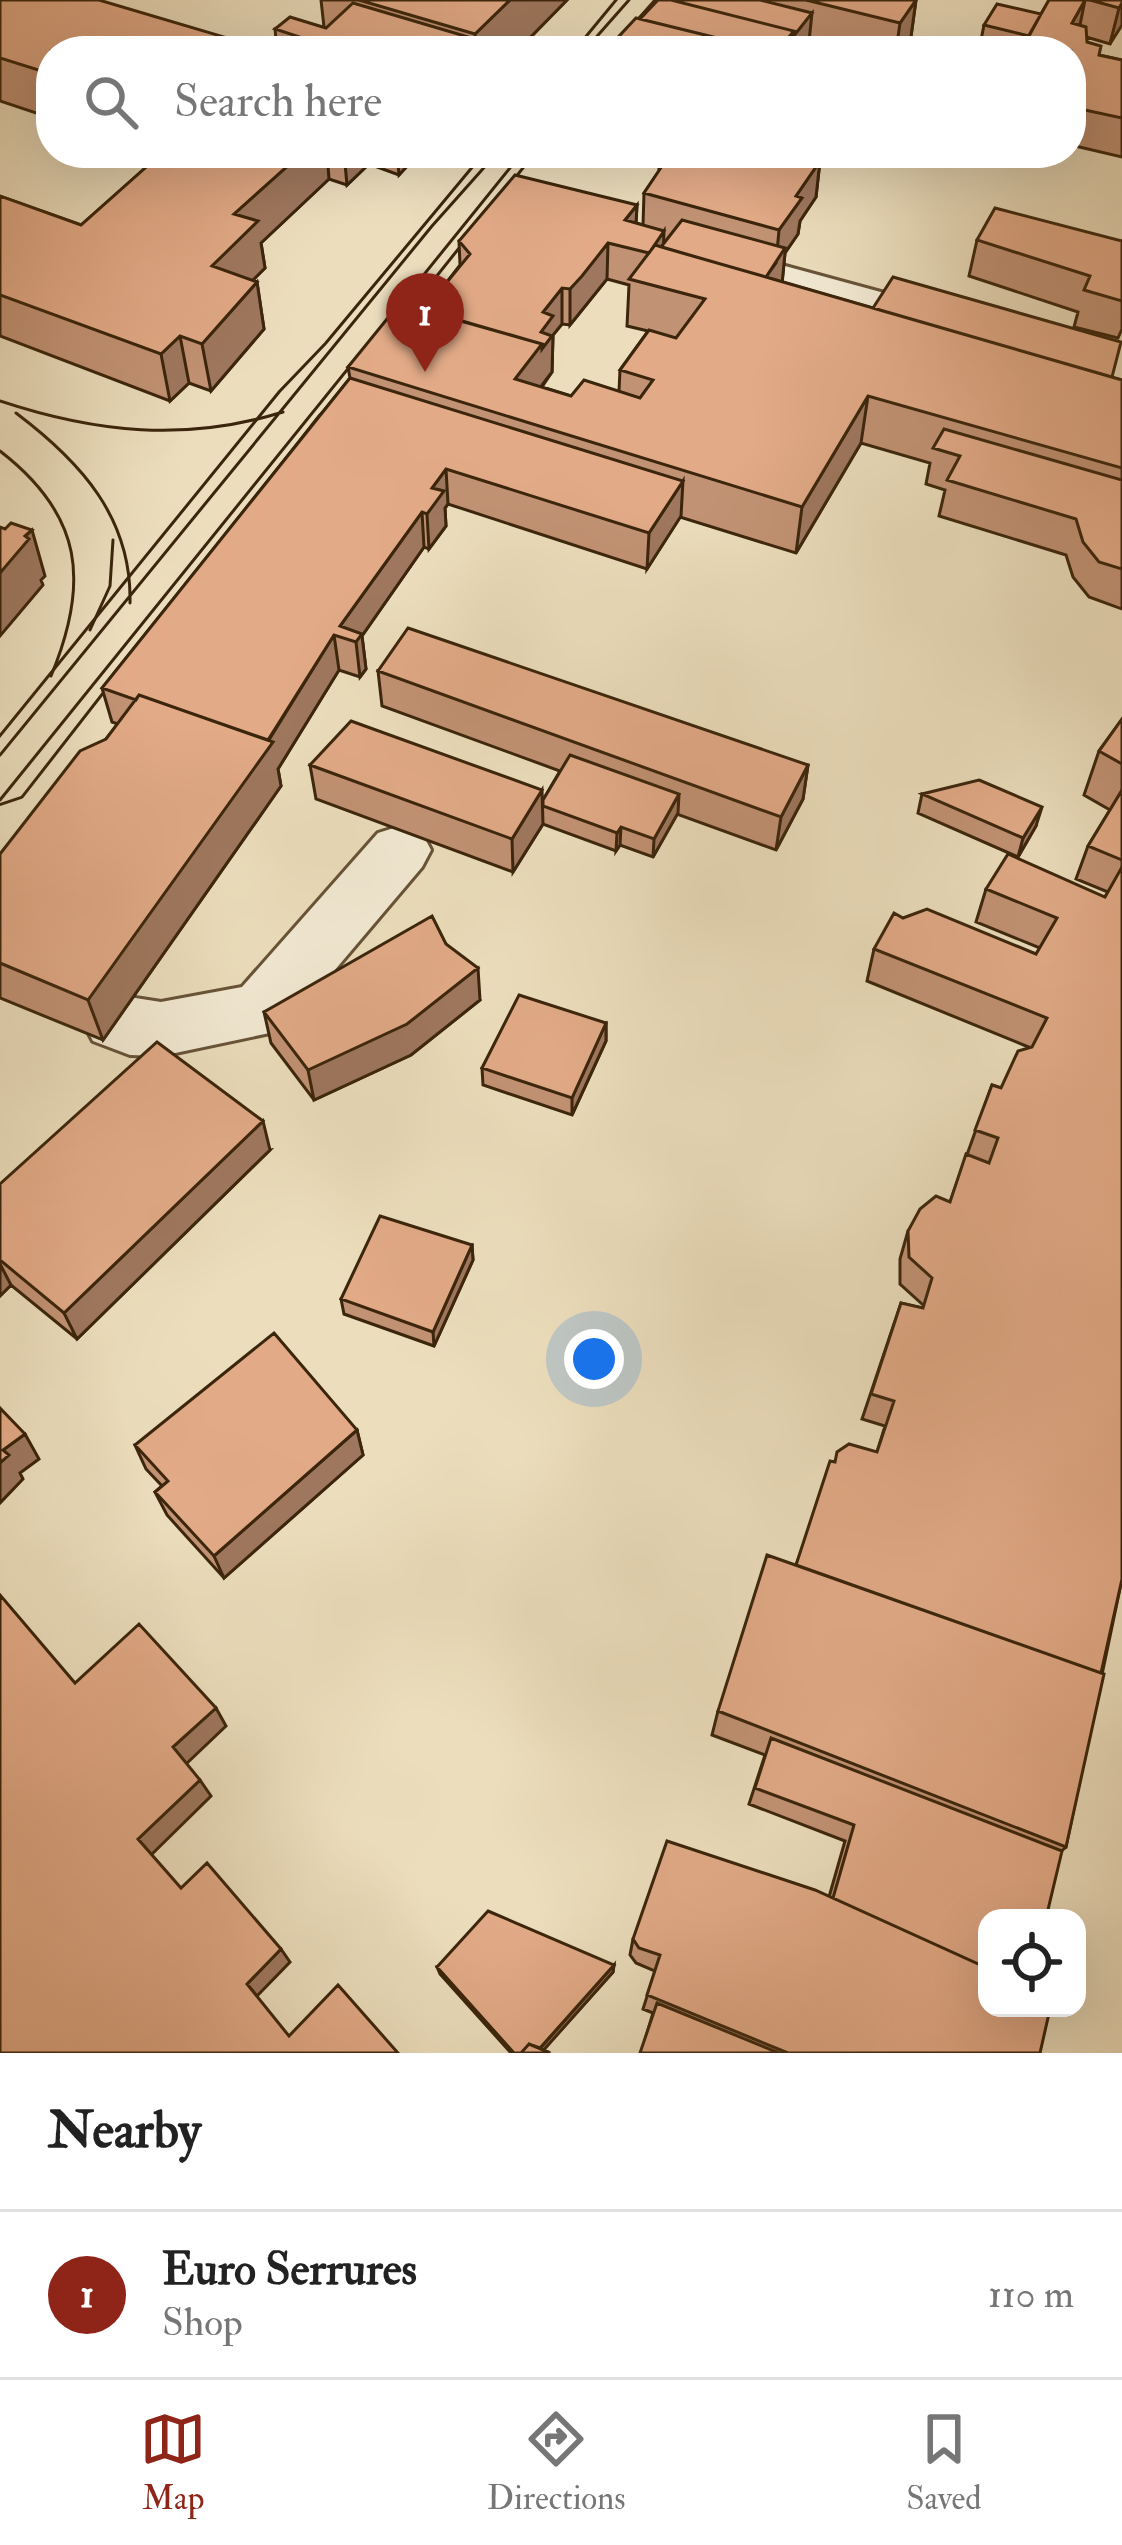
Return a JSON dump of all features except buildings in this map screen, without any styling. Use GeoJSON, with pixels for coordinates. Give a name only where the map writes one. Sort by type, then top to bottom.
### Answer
{"type":"FeatureCollection","features":[{"type":"Feature","properties":{"kind":"main road"},"geometry":{"type":"LineString","coordinates":[[610,36],[640,0]]}},
{"type":"Feature","properties":{"kind":"main road"},"geometry":{"type":"LineString","coordinates":[[0,780],[299,404],[345,355],[497,168]]}},
{"type":"Feature","properties":{"kind":"street"},"geometry":{"type":"LineString","coordinates":[[474,196],[532,212]]}},
{"type":"Feature","properties":{"kind":"street"},"geometry":{"type":"LineString","coordinates":[[646,243],[1011,344]]}},
{"type":"Feature","properties":{"kind":"street"},"geometry":{"type":"LineString","coordinates":[[116,1022],[130,1028],[161,1028],[261,1011],[400,850]]}},
{"type":"Feature","properties":{"kind":"tram line"},"geometry":{"type":"LineString","coordinates":[[597,36],[629,0]]}},
{"type":"Feature","properties":{"kind":"tram line"},"geometry":{"type":"LineString","coordinates":[[623,36],[655,0]]}},
{"type":"Feature","properties":{"kind":"tram line"},"geometry":{"type":"LineString","coordinates":[[279,413],[484,168]]}},
{"type":"Feature","properties":{"kind":"tram line"},"geometry":{"type":"LineString","coordinates":[[0,800],[510,168]]}},
{"type":"Feature","properties":{"kind":"tram line"},"geometry":{"type":"LineString","coordinates":[[0,401],[71,420],[141,430],[211,427],[279,413]]}},
{"type":"Feature","properties":{"kind":"tram line"},"geometry":{"type":"LineString","coordinates":[[16,413],[62,451],[98,494],[122,544],[130,596]]}},
{"type":"Feature","properties":{"kind":"tram line"},"geometry":{"type":"LineString","coordinates":[[130,596],[279,413]]}},
{"type":"Feature","properties":{"kind":"tram line"},"geometry":{"type":"LineString","coordinates":[[0,451],[48,500],[71,552],[71,610],[51,676]]}},
{"type":"Feature","properties":{"kind":"tram line"},"geometry":{"type":"LineString","coordinates":[[90,630],[110,586],[113,540]]}},
{"type":"Feature","properties":{"kind":"tram line"},"geometry":{"type":"LineString","coordinates":[[0,755],[130,596]]}},
{"type":"Feature","properties":{"kind":"tram line"},"geometry":{"type":"LineString","coordinates":[[130,596],[130,603]]}},
{"type":"Feature","properties":{"kind":"place","name":"Euro Serrures"},"geometry":{"type":"Point","coordinates":[425,372]}}]}
